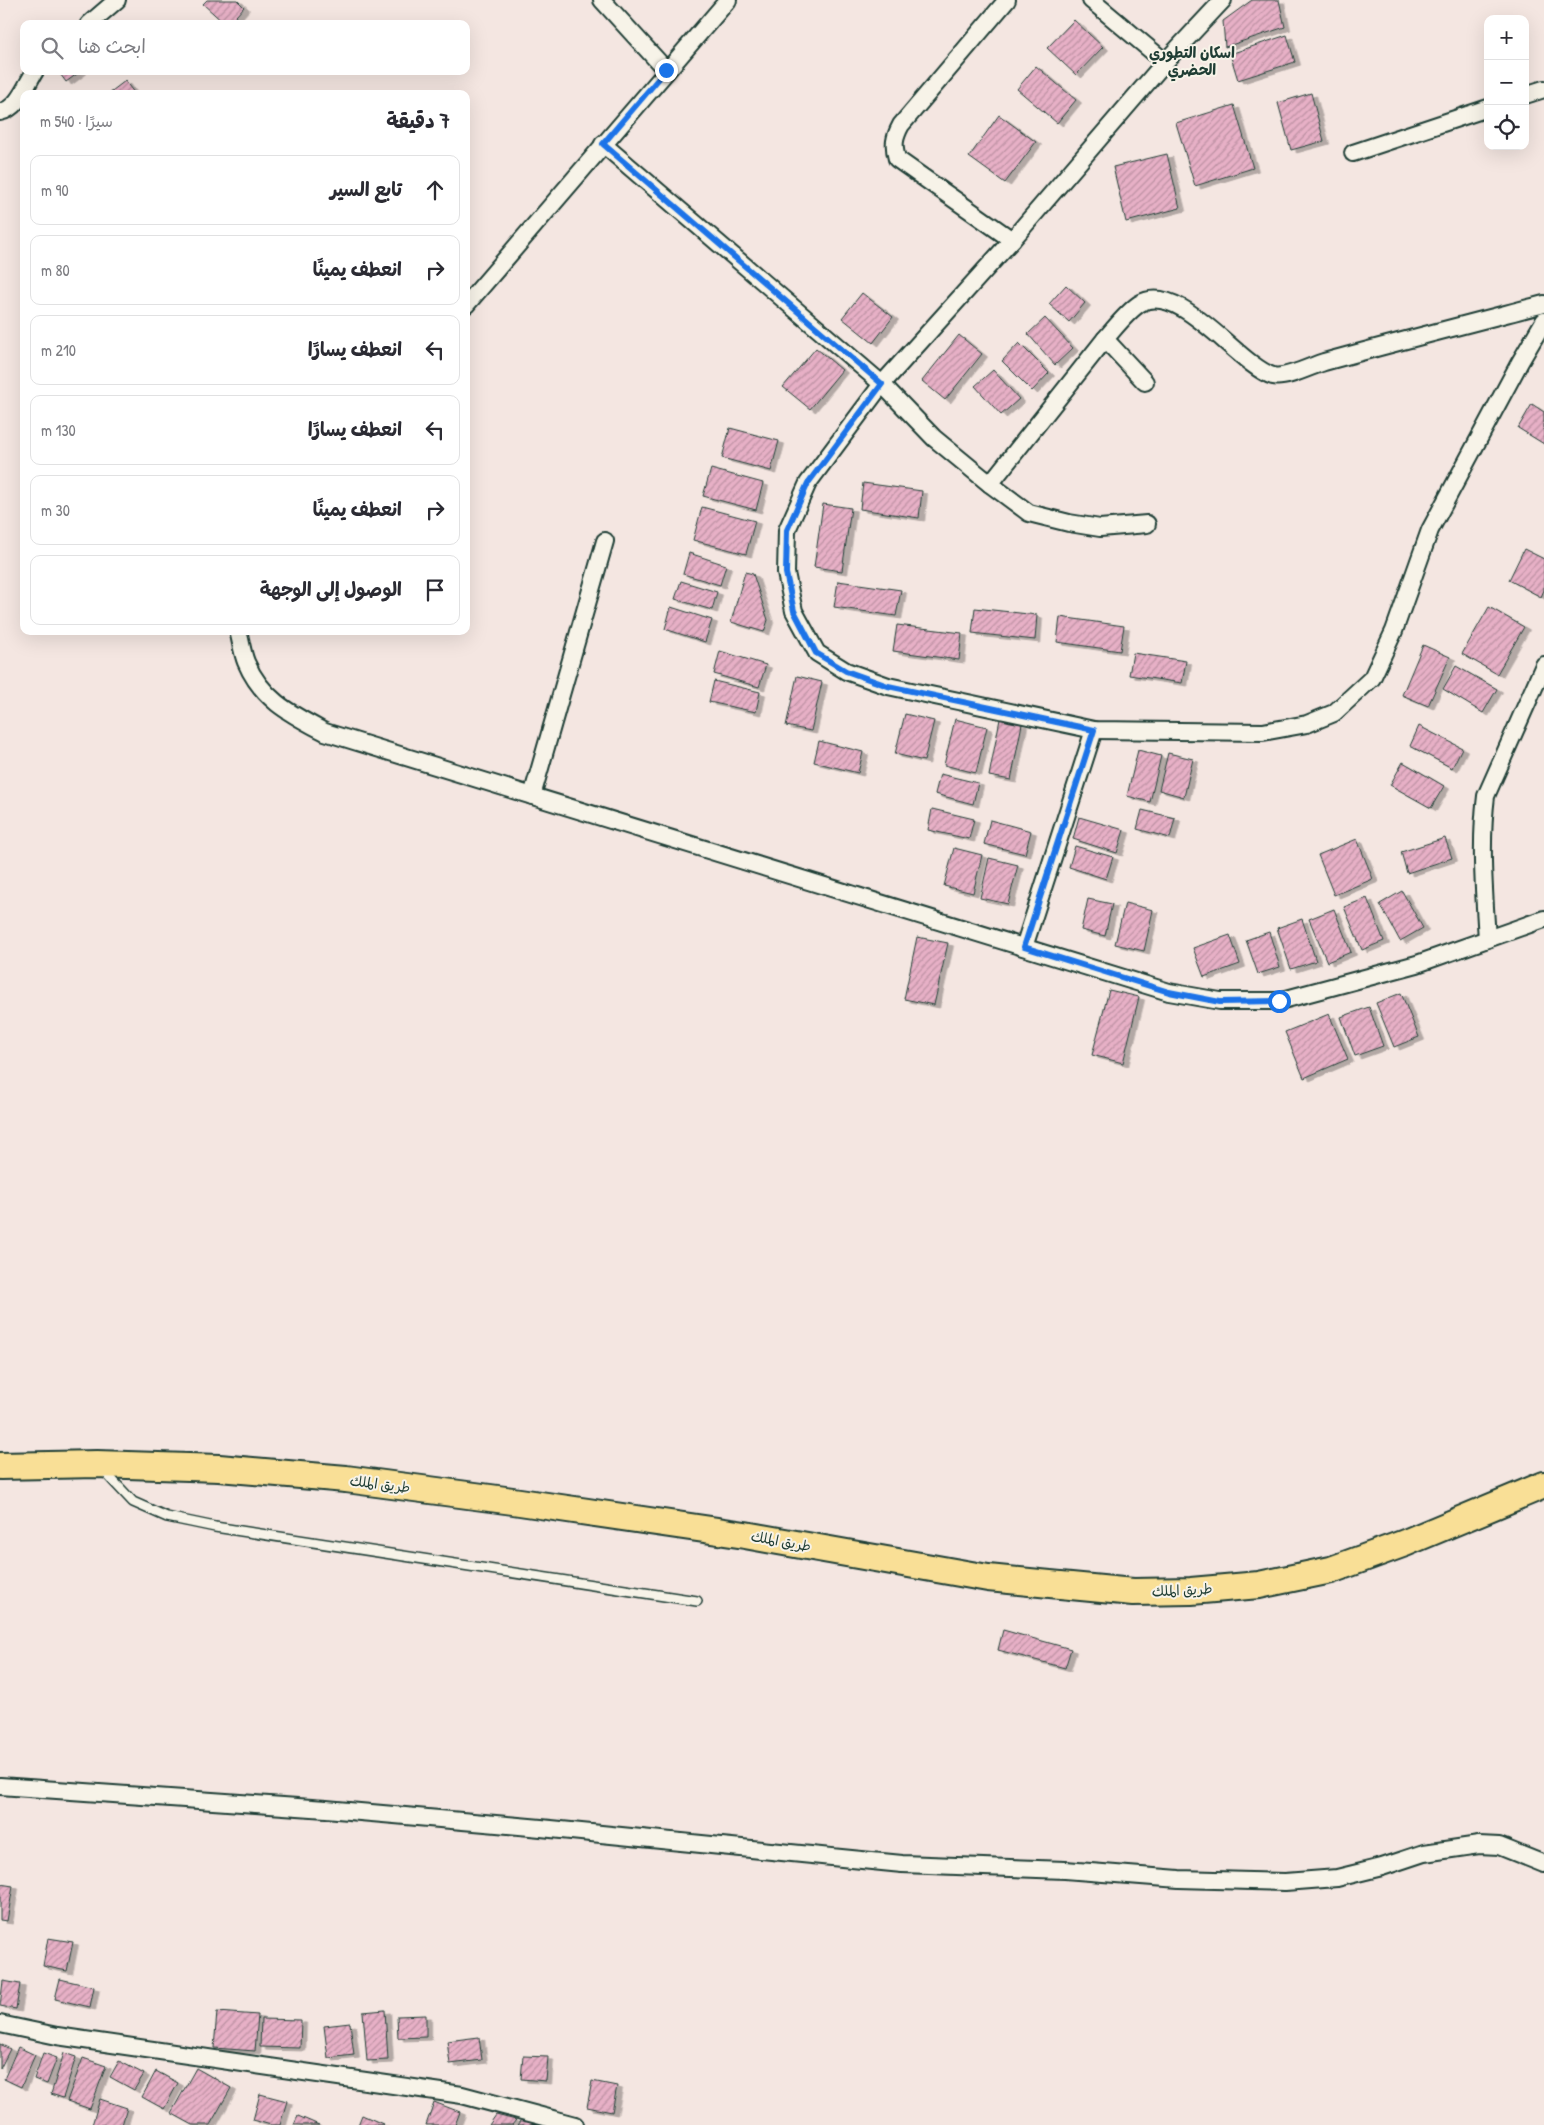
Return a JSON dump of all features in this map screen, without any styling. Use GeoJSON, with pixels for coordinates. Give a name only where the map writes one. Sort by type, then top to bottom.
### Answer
{"type":"FeatureCollection","features":[{"type":"Feature","properties":{"kind":"main road","name":"طريق الملك"},"geometry":{"type":"LineString","coordinates":[[0,1466],[97,1464],[219,1468],[346,1479],[745,1535],[988,1578],[1133,1592],[1259,1585],[1331,1570],[1414,1539],[1544,1485]]}},
{"type":"Feature","properties":{"kind":"street"},"geometry":{"type":"LineString","coordinates":[[94,20],[117,0]]}},
{"type":"Feature","properties":{"kind":"street"},"geometry":{"type":"LineString","coordinates":[[602,0],[666,70]]}},
{"type":"Feature","properties":{"kind":"street"},"geometry":{"type":"LineString","coordinates":[[470,300],[728,0]]}},
{"type":"Feature","properties":{"kind":"street"},"geometry":{"type":"LineString","coordinates":[[1007,0],[901,125],[895,135],[893,144],[897,158],[1012,240]]}},
{"type":"Feature","properties":{"kind":"street"},"geometry":{"type":"LineString","coordinates":[[1091,0],[1165,62]]}},
{"type":"Feature","properties":{"kind":"street"},"geometry":{"type":"LineString","coordinates":[[1223,0],[1165,62],[1012,240],[882,384],[808,483],[787,530],[786,573],[794,611],[816,653],[846,671],[888,686],[1094,730],[1263,732],[1307,724],[1334,713],[1372,678],[1394,631],[1430,530],[1544,321]]}},
{"type":"Feature","properties":{"kind":"street"},"geometry":{"type":"LineString","coordinates":[[25,90],[34,75]]}},
{"type":"Feature","properties":{"kind":"street"},"geometry":{"type":"LineString","coordinates":[[1529,95],[1544,89]]}},
{"type":"Feature","properties":{"kind":"street"},"geometry":{"type":"LineString","coordinates":[[0,112],[6,111],[20,97]]}},
{"type":"Feature","properties":{"kind":"street"},"geometry":{"type":"LineString","coordinates":[[1353,153],[1484,109]]}},
{"type":"Feature","properties":{"kind":"street"},"geometry":{"type":"LineString","coordinates":[[603,144],[882,384],[934,438],[1029,513],[1069,523],[1100,528],[1147,524]]}},
{"type":"Feature","properties":{"kind":"street"},"geometry":{"type":"LineString","coordinates":[[990,484],[1105,339],[1139,304],[1150,299],[1159,300],[1187,310],[1257,367],[1274,376],[1289,375],[1326,362],[1544,304]]}},
{"type":"Feature","properties":{"kind":"street"},"geometry":{"type":"LineString","coordinates":[[1105,339],[1145,382]]}},
{"type":"Feature","properties":{"kind":"street"},"geometry":{"type":"LineString","coordinates":[[532,796],[605,541]]}},
{"type":"Feature","properties":{"kind":"street"},"geometry":{"type":"LineString","coordinates":[[239,635],[246,662],[268,697],[295,716],[325,732],[1169,992],[1220,1002],[1279,1001],[1417,964],[1544,919]]}},
{"type":"Feature","properties":{"kind":"street"},"geometry":{"type":"LineString","coordinates":[[1487,939],[1483,884],[1486,796],[1544,666]]}},
{"type":"Feature","properties":{"kind":"street"},"geometry":{"type":"LineString","coordinates":[[1024,947],[1094,730]]}},
{"type":"Feature","properties":{"kind":"street"},"geometry":{"type":"LineString","coordinates":[[0,1786],[326,1809],[902,1864],[1065,1870],[1179,1879],[1285,1882],[1337,1878],[1382,1867],[1424,1853],[1479,1845],[1499,1846],[1544,1864]]}},
{"type":"Feature","properties":{"kind":"street"},"geometry":{"type":"LineString","coordinates":[[0,2024],[57,2036],[462,2095],[575,2125]]}},
{"type":"Feature","properties":{"kind":"lane"},"geometry":{"type":"LineString","coordinates":[[97,1464],[134,1502],[167,1518],[697,1601]]}},
{"type":"Feature","properties":{"kind":"building"},"geometry":{"type":"Polygon","coordinates":[[[207,0],[237,0],[244,7],[233,20],[221,20],[203,4],[207,0]]]}},
{"type":"Feature","properties":{"kind":"building"},"geometry":{"type":"Polygon","coordinates":[[[1252,0],[1279,0],[1285,27],[1225,47],[1223,21],[1252,0]]]}},
{"type":"Feature","properties":{"kind":"building"},"geometry":{"type":"Polygon","coordinates":[[[1074,20],[1103,47],[1076,75],[1047,48],[1074,20]]]}},
{"type":"Feature","properties":{"kind":"building"},"geometry":{"type":"Polygon","coordinates":[[[1287,35],[1295,62],[1238,80],[1230,54],[1287,35]]]}},
{"type":"Feature","properties":{"kind":"building"},"geometry":{"type":"Polygon","coordinates":[[[1036,66],[1076,100],[1057,123],[1017,89],[1036,66]]]}},
{"type":"Feature","properties":{"kind":"building"},"geometry":{"type":"Polygon","coordinates":[[[61,75],[76,75],[66,82],[61,75]]]}},
{"type":"Feature","properties":{"kind":"building"},"geometry":{"type":"Polygon","coordinates":[[[125,81],[132,90],[113,90],[125,81]]]}},
{"type":"Feature","properties":{"kind":"building"},"geometry":{"type":"Polygon","coordinates":[[[1311,93],[1324,141],[1291,150],[1278,103],[1311,93]]]}},
{"type":"Feature","properties":{"kind":"building"},"geometry":{"type":"Polygon","coordinates":[[[1234,105],[1253,168],[1195,186],[1176,123],[1234,105]]]}},
{"type":"Feature","properties":{"kind":"building"},"geometry":{"type":"Polygon","coordinates":[[[999,115],[1036,142],[1005,183],[969,157],[999,115]]]}},
{"type":"Feature","properties":{"kind":"building"},"geometry":{"type":"Polygon","coordinates":[[[1167,154],[1180,208],[1126,222],[1113,167],[1167,154]]]}},
{"type":"Feature","properties":{"kind":"building"},"geometry":{"type":"Polygon","coordinates":[[[1066,285],[1085,303],[1069,322],[1049,304],[1066,285]]]}},
{"type":"Feature","properties":{"kind":"building"},"geometry":{"type":"Polygon","coordinates":[[[862,293],[893,317],[873,343],[842,318],[862,293]]]}},
{"type":"Feature","properties":{"kind":"building"},"geometry":{"type":"Polygon","coordinates":[[[1045,318],[1073,348],[1055,365],[1028,334],[1045,318]]]}},
{"type":"Feature","properties":{"kind":"building"},"geometry":{"type":"Polygon","coordinates":[[[959,335],[982,354],[945,400],[922,381],[959,335]]]}},
{"type":"Feature","properties":{"kind":"building"},"geometry":{"type":"Polygon","coordinates":[[[1019,343],[1049,373],[1032,391],[1002,361],[1019,343]]]}},
{"type":"Feature","properties":{"kind":"building"},"geometry":{"type":"Polygon","coordinates":[[[816,348],[842,370],[810,409],[783,387],[816,348]]]}},
{"type":"Feature","properties":{"kind":"building"},"geometry":{"type":"Polygon","coordinates":[[[993,370],[1019,399],[1001,415],[975,386],[993,370]]]}},
{"type":"Feature","properties":{"kind":"building"},"geometry":{"type":"Polygon","coordinates":[[[1532,404],[1544,412],[1544,444],[1518,428],[1532,404]]]}},
{"type":"Feature","properties":{"kind":"building"},"geometry":{"type":"Polygon","coordinates":[[[730,428],[779,441],[771,471],[722,458],[730,428]]]}},
{"type":"Feature","properties":{"kind":"building"},"geometry":{"type":"Polygon","coordinates":[[[711,469],[763,483],[756,510],[703,496],[711,469]]]}},
{"type":"Feature","properties":{"kind":"building"},"geometry":{"type":"Polygon","coordinates":[[[863,483],[922,491],[919,518],[860,509],[863,483]]]}},
{"type":"Feature","properties":{"kind":"building"},"geometry":{"type":"Polygon","coordinates":[[[823,504],[851,508],[842,571],[814,567],[823,504]]]}},
{"type":"Feature","properties":{"kind":"building"},"geometry":{"type":"Polygon","coordinates":[[[702,507],[755,521],[746,554],[693,540],[702,507]]]}},
{"type":"Feature","properties":{"kind":"building"},"geometry":{"type":"Polygon","coordinates":[[[1524,549],[1544,559],[1544,590],[1541,597],[1509,580],[1524,549]]]}},
{"type":"Feature","properties":{"kind":"building"},"geometry":{"type":"Polygon","coordinates":[[[689,553],[726,565],[720,585],[683,574],[689,553]]]}},
{"type":"Feature","properties":{"kind":"building"},"geometry":{"type":"Polygon","coordinates":[[[745,572],[753,574],[768,620],[764,632],[731,622],[745,572]]]}},
{"type":"Feature","properties":{"kind":"building"},"geometry":{"type":"Polygon","coordinates":[[[681,581],[717,592],[712,610],[675,599],[681,581]]]}},
{"type":"Feature","properties":{"kind":"building"},"geometry":{"type":"Polygon","coordinates":[[[838,581],[901,590],[896,616],[834,607],[838,581]]]}},
{"type":"Feature","properties":{"kind":"building"},"geometry":{"type":"Polygon","coordinates":[[[671,607],[712,620],[705,642],[665,629],[671,607]]]}},
{"type":"Feature","properties":{"kind":"building"},"geometry":{"type":"Polygon","coordinates":[[[1489,607],[1524,627],[1497,674],[1462,654],[1489,607]]]}},
{"type":"Feature","properties":{"kind":"building"},"geometry":{"type":"Polygon","coordinates":[[[975,608],[1037,615],[1035,640],[972,633],[975,608]]]}},
{"type":"Feature","properties":{"kind":"building"},"geometry":{"type":"Polygon","coordinates":[[[1060,617],[1124,626],[1120,651],[1057,642],[1060,617]]]}},
{"type":"Feature","properties":{"kind":"building"},"geometry":{"type":"Polygon","coordinates":[[[897,625],[962,633],[959,660],[893,651],[897,625]]]}},
{"type":"Feature","properties":{"kind":"building"},"geometry":{"type":"Polygon","coordinates":[[[1423,645],[1450,657],[1428,706],[1402,695],[1423,645]]]}},
{"type":"Feature","properties":{"kind":"building"},"geometry":{"type":"Polygon","coordinates":[[[720,651],[766,665],[759,687],[714,674],[720,651]]]}},
{"type":"Feature","properties":{"kind":"building"},"geometry":{"type":"Polygon","coordinates":[[[1133,653],[1186,661],[1182,683],[1129,675],[1133,653]]]}},
{"type":"Feature","properties":{"kind":"building"},"geometry":{"type":"Polygon","coordinates":[[[1456,666],[1497,689],[1483,713],[1443,689],[1456,666]]]}},
{"type":"Feature","properties":{"kind":"building"},"geometry":{"type":"Polygon","coordinates":[[[797,676],[822,682],[811,731],[786,726],[797,676]]]}},
{"type":"Feature","properties":{"kind":"building"},"geometry":{"type":"Polygon","coordinates":[[[714,681],[760,692],[756,712],[709,702],[714,681]]]}},
{"type":"Feature","properties":{"kind":"building"},"geometry":{"type":"Polygon","coordinates":[[[905,714],[934,721],[924,761],[895,754],[905,714]]]}},
{"type":"Feature","properties":{"kind":"building"},"geometry":{"type":"Polygon","coordinates":[[[955,719],[987,727],[976,773],[944,765],[955,719]]]}},
{"type":"Feature","properties":{"kind":"building"},"geometry":{"type":"Polygon","coordinates":[[[1000,719],[1022,724],[1011,780],[989,776],[1000,719]]]}},
{"type":"Feature","properties":{"kind":"building"},"geometry":{"type":"Polygon","coordinates":[[[1419,726],[1462,748],[1452,768],[1410,746],[1419,726]]]}},
{"type":"Feature","properties":{"kind":"building"},"geometry":{"type":"Polygon","coordinates":[[[819,741],[863,752],[858,773],[814,762],[819,741]]]}},
{"type":"Feature","properties":{"kind":"building"},"geometry":{"type":"Polygon","coordinates":[[[1138,750],[1161,756],[1150,802],[1127,796],[1138,750]]]}},
{"type":"Feature","properties":{"kind":"building"},"geometry":{"type":"Polygon","coordinates":[[[1168,753],[1193,759],[1184,797],[1159,790],[1168,753]]]}},
{"type":"Feature","properties":{"kind":"building"},"geometry":{"type":"Polygon","coordinates":[[[1403,762],[1444,786],[1431,808],[1390,785],[1403,762]]]}},
{"type":"Feature","properties":{"kind":"building"},"geometry":{"type":"Polygon","coordinates":[[[940,774],[978,783],[973,804],[935,794],[940,774]]]}},
{"type":"Feature","properties":{"kind":"building"},"geometry":{"type":"Polygon","coordinates":[[[932,809],[974,819],[969,839],[928,830],[932,809]]]}},
{"type":"Feature","properties":{"kind":"building"},"geometry":{"type":"Polygon","coordinates":[[[1142,810],[1175,818],[1170,838],[1137,829],[1142,810]]]}},
{"type":"Feature","properties":{"kind":"building"},"geometry":{"type":"Polygon","coordinates":[[[1079,817],[1124,830],[1117,853],[1073,839],[1079,817]]]}},
{"type":"Feature","properties":{"kind":"building"},"geometry":{"type":"Polygon","coordinates":[[[990,820],[1031,831],[1025,854],[984,844],[990,820]]]}},
{"type":"Feature","properties":{"kind":"building"},"geometry":{"type":"Polygon","coordinates":[[[1445,838],[1452,858],[1407,873],[1401,852],[1445,838]]]}},
{"type":"Feature","properties":{"kind":"building"},"geometry":{"type":"Polygon","coordinates":[[[1357,839],[1373,879],[1334,895],[1318,855],[1357,839]]]}},
{"type":"Feature","properties":{"kind":"building"},"geometry":{"type":"Polygon","coordinates":[[[1075,846],[1113,857],[1106,879],[1069,867],[1075,846]]]}},
{"type":"Feature","properties":{"kind":"building"},"geometry":{"type":"Polygon","coordinates":[[[954,848],[982,855],[973,893],[944,886],[954,848]]]}},
{"type":"Feature","properties":{"kind":"building"},"geometry":{"type":"Polygon","coordinates":[[[989,858],[1018,865],[1008,904],[980,898],[989,858]]]}},
{"type":"Feature","properties":{"kind":"building"},"geometry":{"type":"Polygon","coordinates":[[[1402,891],[1423,928],[1400,941],[1380,904],[1402,891]]]}},
{"type":"Feature","properties":{"kind":"building"},"geometry":{"type":"Polygon","coordinates":[[[1367,898],[1384,941],[1362,950],[1344,907],[1367,898]]]}},
{"type":"Feature","properties":{"kind":"building"},"geometry":{"type":"Polygon","coordinates":[[[1088,899],[1112,904],[1105,936],[1081,930],[1088,899]]]}},
{"type":"Feature","properties":{"kind":"building"},"geometry":{"type":"Polygon","coordinates":[[[1125,903],[1153,910],[1144,951],[1115,944],[1125,903]]]}},
{"type":"Feature","properties":{"kind":"building"},"geometry":{"type":"Polygon","coordinates":[[[1334,909],[1351,952],[1327,962],[1309,919],[1334,909]]]}},
{"type":"Feature","properties":{"kind":"building"},"geometry":{"type":"Polygon","coordinates":[[[1302,919],[1316,961],[1291,969],[1277,928],[1302,919]]]}},
{"type":"Feature","properties":{"kind":"building"},"geometry":{"type":"Polygon","coordinates":[[[1269,932],[1280,967],[1258,974],[1246,940],[1269,932]]]}},
{"type":"Feature","properties":{"kind":"building"},"geometry":{"type":"Polygon","coordinates":[[[1230,935],[1240,964],[1204,977],[1193,948],[1230,935]]]}},
{"type":"Feature","properties":{"kind":"building"},"geometry":{"type":"Polygon","coordinates":[[[917,937],[948,943],[934,1005],[904,999],[917,937]]]}},
{"type":"Feature","properties":{"kind":"building"},"geometry":{"type":"Polygon","coordinates":[[[1109,990],[1139,997],[1123,1063],[1092,1055],[1109,990]]]}},
{"type":"Feature","properties":{"kind":"building"},"geometry":{"type":"Polygon","coordinates":[[[1401,993],[1419,1037],[1394,1047],[1376,1003],[1401,993]]]}},
{"type":"Feature","properties":{"kind":"building"},"geometry":{"type":"Polygon","coordinates":[[[1369,1007],[1383,1046],[1355,1056],[1341,1017],[1369,1007]]]}},
{"type":"Feature","properties":{"kind":"building"},"geometry":{"type":"Polygon","coordinates":[[[1329,1014],[1348,1059],[1304,1078],[1285,1032],[1329,1014]]]}},
{"type":"Feature","properties":{"kind":"building"},"geometry":{"type":"Polygon","coordinates":[[[1003,1630],[1071,1649],[1065,1668],[998,1650],[1003,1630]]]}},
{"type":"Feature","properties":{"kind":"building"},"geometry":{"type":"Polygon","coordinates":[[[0,1884],[13,1886],[7,1921],[0,1920],[0,1884]]]}},
{"type":"Feature","properties":{"kind":"building"},"geometry":{"type":"Polygon","coordinates":[[[48,1938],[73,1942],[67,1971],[43,1966],[48,1938]]]}},
{"type":"Feature","properties":{"kind":"building"},"geometry":{"type":"Polygon","coordinates":[[[60,1979],[94,1987],[90,2007],[55,1999],[60,1979]]]}},
{"type":"Feature","properties":{"kind":"building"},"geometry":{"type":"Polygon","coordinates":[[[3,1981],[20,1984],[16,2009],[0,2006],[3,1981]]]}},
{"type":"Feature","properties":{"kind":"building"},"geometry":{"type":"Polygon","coordinates":[[[385,2010],[388,2060],[367,2061],[363,2012],[385,2010]]]}},
{"type":"Feature","properties":{"kind":"building"},"geometry":{"type":"Polygon","coordinates":[[[217,2012],[258,2015],[255,2051],[214,2048],[217,2012]]]}},
{"type":"Feature","properties":{"kind":"building"},"geometry":{"type":"Polygon","coordinates":[[[426,2015],[426,2037],[398,2038],[397,2016],[426,2015]]]}},
{"type":"Feature","properties":{"kind":"building"},"geometry":{"type":"Polygon","coordinates":[[[261,2019],[301,2020],[300,2048],[260,2047],[261,2019]]]}},
{"type":"Feature","properties":{"kind":"building"},"geometry":{"type":"Polygon","coordinates":[[[350,2023],[354,2055],[328,2058],[324,2026],[350,2023]]]}},
{"type":"Feature","properties":{"kind":"building"},"geometry":{"type":"Polygon","coordinates":[[[479,2037],[482,2060],[450,2064],[447,2041],[479,2037]]]}},
{"type":"Feature","properties":{"kind":"building"},"geometry":{"type":"Polygon","coordinates":[[[0,2044],[10,2049],[0,2069],[0,2044]]]}},
{"type":"Feature","properties":{"kind":"building"},"geometry":{"type":"Polygon","coordinates":[[[18,2047],[35,2055],[21,2087],[4,2079],[18,2047]]]}},
{"type":"Feature","properties":{"kind":"building"},"geometry":{"type":"Polygon","coordinates":[[[43,2053],[57,2058],[47,2084],[34,2079],[43,2053]]]}},
{"type":"Feature","properties":{"kind":"building"},"geometry":{"type":"Polygon","coordinates":[[[64,2053],[76,2057],[63,2098],[51,2094],[64,2053]]]}},
{"type":"Feature","properties":{"kind":"building"},"geometry":{"type":"Polygon","coordinates":[[[523,2056],[548,2057],[546,2081],[521,2079],[523,2056]]]}},
{"type":"Feature","properties":{"kind":"building"},"geometry":{"type":"Polygon","coordinates":[[[83,2058],[106,2066],[90,2109],[67,2101],[83,2058]]]}},
{"type":"Feature","properties":{"kind":"building"},"geometry":{"type":"Polygon","coordinates":[[[119,2061],[144,2074],[134,2090],[110,2077],[119,2061]]]}},
{"type":"Feature","properties":{"kind":"building"},"geometry":{"type":"Polygon","coordinates":[[[196,2068],[231,2088],[210,2125],[193,2125],[171,2113],[196,2068]]]}},
{"type":"Feature","properties":{"kind":"building"},"geometry":{"type":"Polygon","coordinates":[[[156,2071],[178,2083],[164,2109],[142,2097],[156,2071]]]}},
{"type":"Feature","properties":{"kind":"building"},"geometry":{"type":"Polygon","coordinates":[[[592,2081],[617,2086],[612,2112],[587,2107],[592,2081]]]}},
{"type":"Feature","properties":{"kind":"building"},"geometry":{"type":"Polygon","coordinates":[[[260,2094],[287,2101],[280,2125],[271,2125],[253,2120],[260,2094]]]}},
{"type":"Feature","properties":{"kind":"building"},"geometry":{"type":"Polygon","coordinates":[[[100,2099],[127,2108],[122,2125],[92,2125],[100,2099]]]}},
{"type":"Feature","properties":{"kind":"building"},"geometry":{"type":"Polygon","coordinates":[[[434,2102],[460,2112],[455,2125],[426,2125],[434,2102]]]}},
{"type":"Feature","properties":{"kind":"building"},"geometry":{"type":"Polygon","coordinates":[[[362,2115],[383,2124],[358,2125],[362,2115]]]}},
{"type":"Feature","properties":{"kind":"building"},"geometry":{"type":"Polygon","coordinates":[[[496,2115],[516,2120],[512,2125],[489,2125],[496,2115]]]}},
{"type":"Feature","properties":{"kind":"building"},"geometry":{"type":"Polygon","coordinates":[[[298,2116],[319,2125],[294,2125],[298,2116]]]}},
{"type":"Feature","properties":{"kind":"building"},"geometry":{"type":"Polygon","coordinates":[[[525,2116],[537,2125],[518,2125],[525,2116]]]}},
{"type":"Feature","properties":{"kind":"district","name":"اسكان التطوري الحضري"},"geometry":{"type":"Point","coordinates":[1192,62]}},
{"type":"Feature","properties":{"kind":"route"},"geometry":{"type":"LineString","coordinates":[[666,70],[603,144],[882,384],[808,483],[787,530],[786,573],[794,611],[816,653],[846,671],[888,686],[1094,730],[1024,947],[1169,992],[1220,1002],[1279,1001]]}}]}
